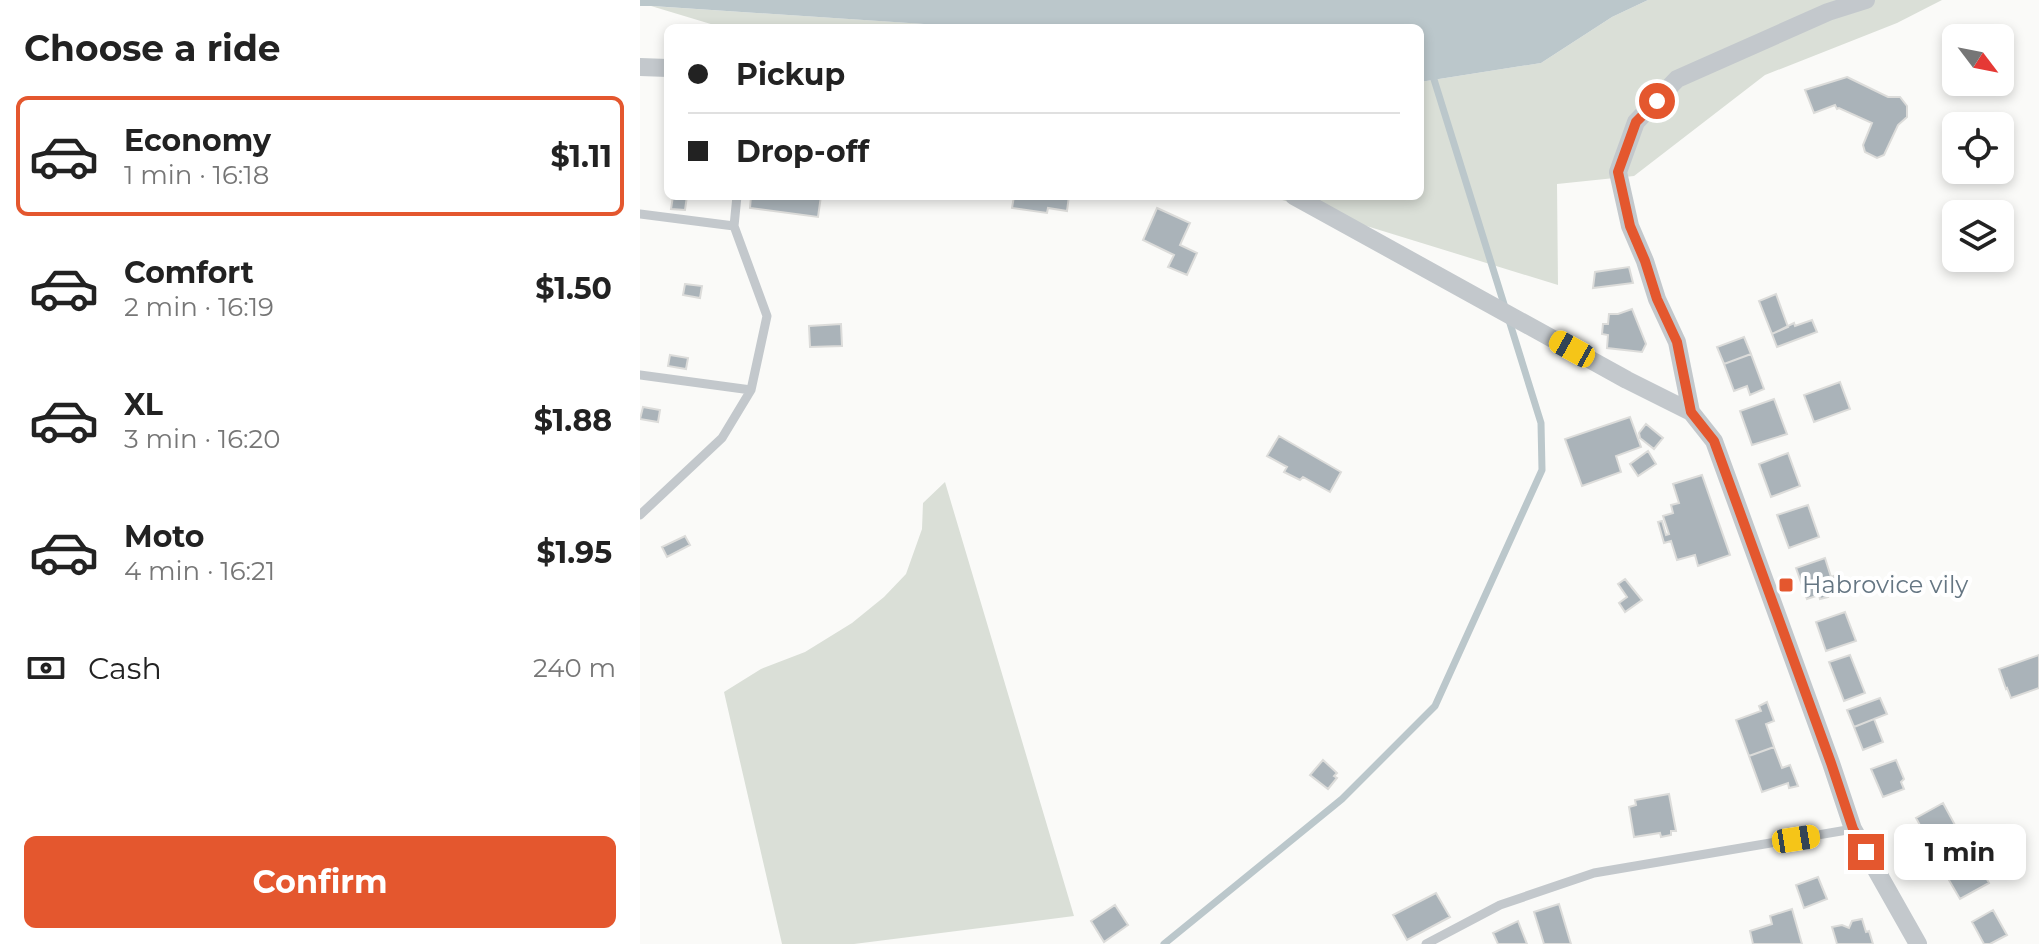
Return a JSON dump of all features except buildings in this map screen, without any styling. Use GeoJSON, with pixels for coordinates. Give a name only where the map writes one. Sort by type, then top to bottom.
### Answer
{"type":"FeatureCollection","features":[{"type":"Feature","properties":{"kind":"street"},"geometry":{"type":"LineString","coordinates":[[1691,412],[1677,342],[1630,226],[1618,172],[1636,122],[1677,79],[1828,12],[1866,0]]}},
{"type":"Feature","properties":{"kind":"street"},"geometry":{"type":"LineString","coordinates":[[640,67],[664,68]]}},
{"type":"Feature","properties":{"kind":"street"},"geometry":{"type":"LineString","coordinates":[[1301,200],[1627,380],[1691,412],[1714,441],[1853,829],[1918,944]]}},
{"type":"Feature","properties":{"kind":"lane"},"geometry":{"type":"LineString","coordinates":[[640,515],[722,438],[751,390],[767,316],[734,226],[737,200]]}},
{"type":"Feature","properties":{"kind":"lane"},"geometry":{"type":"LineString","coordinates":[[640,214],[734,226]]}},
{"type":"Feature","properties":{"kind":"lane"},"geometry":{"type":"LineString","coordinates":[[640,375],[751,390]]}},
{"type":"Feature","properties":{"kind":"lane"},"geometry":{"type":"LineString","coordinates":[[1426,944],[1500,905],[1594,873],[1853,829]]}},
{"type":"Feature","properties":{"kind":"shaded area"},"geometry":{"type":"Polygon","coordinates":[[[640,0],[1648,0],[1612,17],[1541,63],[1424,81],[1424,24],[924,24],[640,6],[640,0]]]}},
{"type":"Feature","properties":{"kind":"shaded area"},"geometry":{"type":"Polygon","coordinates":[[[1648,0],[1942,0],[1897,23],[1765,75],[1634,176],[1557,184],[1558,285],[1282,200],[1424,200],[1424,81],[1541,63],[1612,17],[1648,0]]]}},
{"type":"Feature","properties":{"kind":"shaded area"},"geometry":{"type":"Polygon","coordinates":[[[651,6],[925,24],[711,24],[651,6]]]}},
{"type":"Feature","properties":{"kind":"shaded area"},"geometry":{"type":"Polygon","coordinates":[[[945,482],[1074,916],[854,944],[782,944],[724,692],[761,669],[805,652],[852,623],[884,597],[906,574],[922,529],[923,503],[945,482]]]}},
{"type":"Feature","properties":{"kind":"waterway"},"geometry":{"type":"LineString","coordinates":[[1164,944],[1342,799],[1435,706],[1542,470],[1541,423],[1432,73]]}},
{"type":"Feature","properties":{"kind":"place","name":"Habrovice vily"},"geometry":{"type":"Point","coordinates":[1786,585]}},
{"type":"Feature","properties":{"kind":"route"},"geometry":{"type":"LineString","coordinates":[[1657,101],[1636,122],[1618,172],[1630,226],[1677,342],[1691,412],[1714,441],[1853,829],[1866,852]]}}]}
